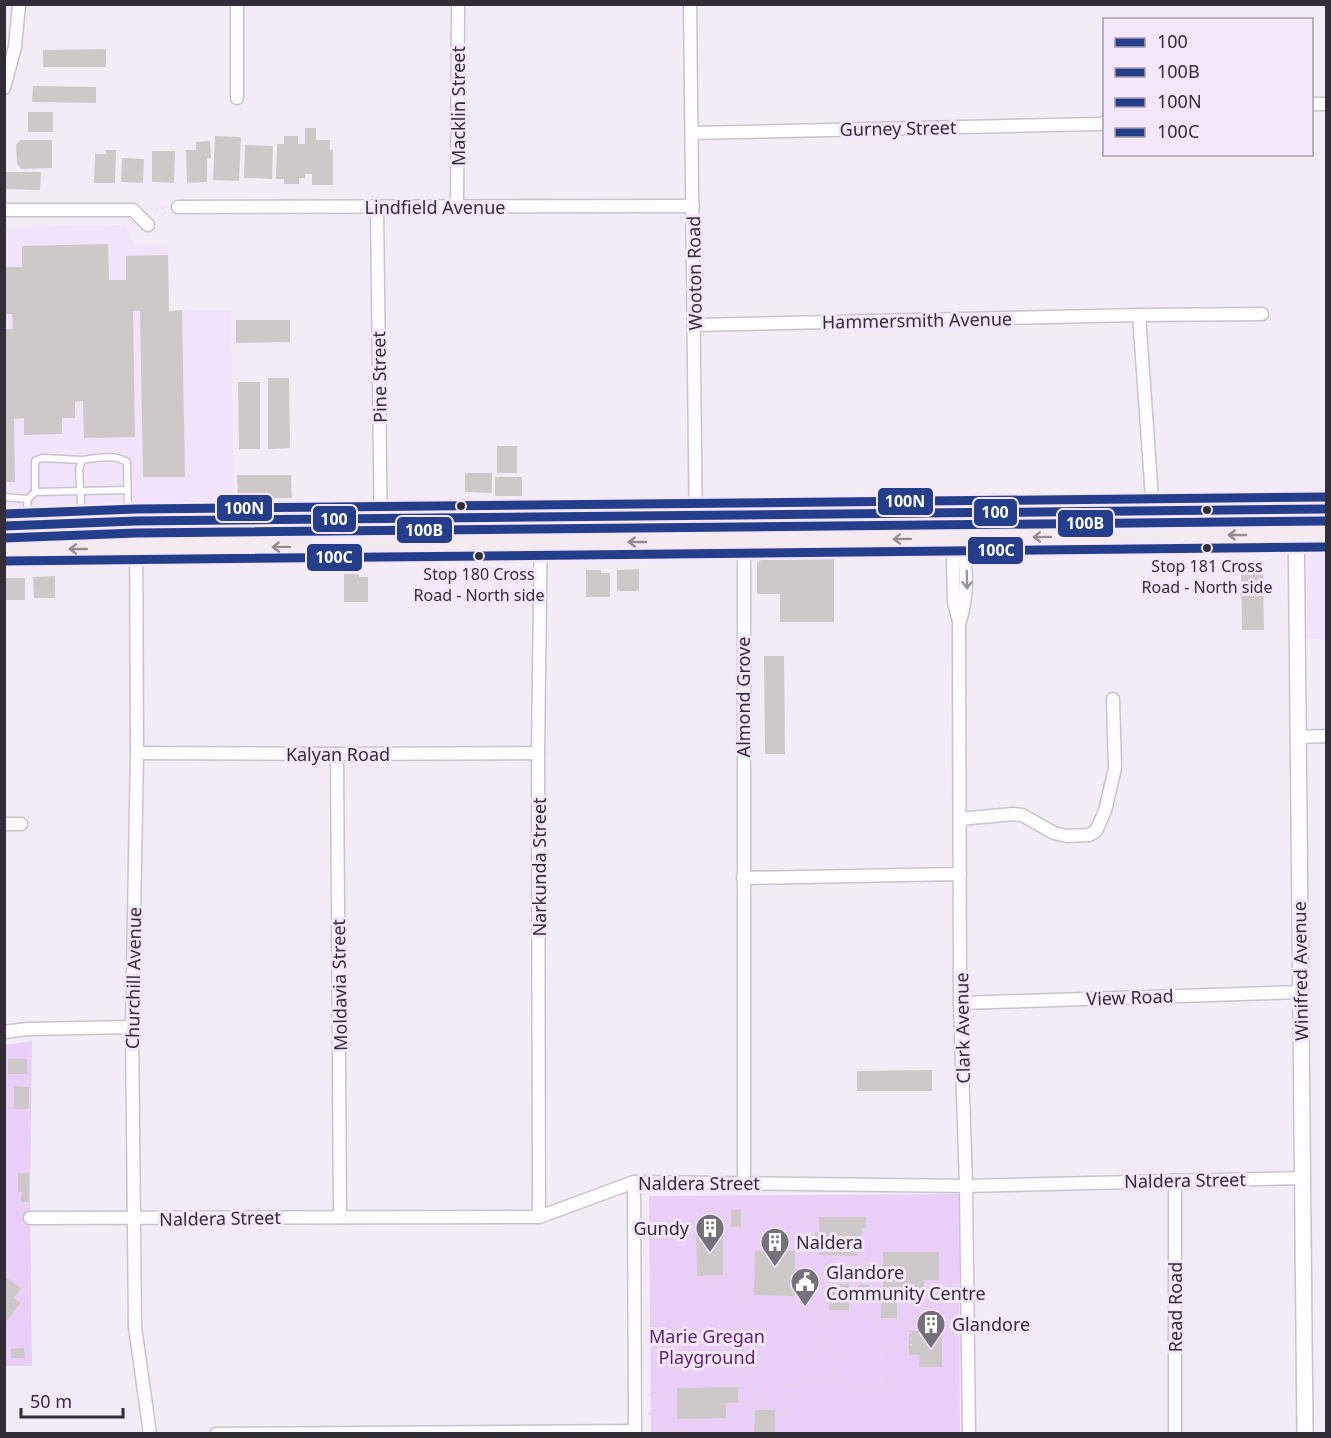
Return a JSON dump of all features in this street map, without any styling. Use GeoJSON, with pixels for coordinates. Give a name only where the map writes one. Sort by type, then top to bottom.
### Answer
{"type":"FeatureCollection","features":[{"type":"Feature","properties":{"kind":"highway"},"geometry":{"type":"LineString","coordinates":[[4,526],[132,521],[1326,509]]}},
{"type":"Feature","properties":{"kind":"highway"},"geometry":{"type":"LineString","coordinates":[[4,549],[1326,535]]}},
{"type":"Feature","properties":{"kind":"street"},"geometry":{"type":"LineString","coordinates":[[4,88],[15,47],[19,4]]}},
{"type":"Feature","properties":{"kind":"street"},"geometry":{"type":"LineString","coordinates":[[237,4],[237,98]]}},
{"type":"Feature","properties":{"kind":"street","name":"Macklin Street"},"geometry":{"type":"LineString","coordinates":[[457,207],[458,4]]}},
{"type":"Feature","properties":{"kind":"street","name":"Wooton Road"},"geometry":{"type":"LineString","coordinates":[[690,4],[696,541]]}},
{"type":"Feature","properties":{"kind":"street","name":"Gurney Street"},"geometry":{"type":"LineString","coordinates":[[692,133],[1103,123]]}},
{"type":"Feature","properties":{"kind":"street","name":"Lindfield Avenue"},"geometry":{"type":"LineString","coordinates":[[177,207],[693,206]]}},
{"type":"Feature","properties":{"kind":"street","name":"Pine Street"},"geometry":{"type":"LineString","coordinates":[[377,208],[381,546]]}},
{"type":"Feature","properties":{"kind":"street"},"geometry":{"type":"LineString","coordinates":[[4,210],[133,210],[148,225]]}},
{"type":"Feature","properties":{"kind":"street","name":"Hammersmith Avenue"},"geometry":{"type":"LineString","coordinates":[[694,325],[1262,314]]}},
{"type":"Feature","properties":{"kind":"street"},"geometry":{"type":"LineString","coordinates":[[1139,315],[1153,512]]}},
{"type":"Feature","properties":{"kind":"street","name":"Winifred Avenue"},"geometry":{"type":"LineString","coordinates":[[1296,509],[1305,1434]]}},
{"type":"Feature","properties":{"kind":"street","name":"Clark Avenue"},"geometry":{"type":"LineString","coordinates":[[960,513],[961,538],[966,556],[967,592],[959,622],[960,1003],[966,1186],[969,1434]]}},
{"type":"Feature","properties":{"kind":"street","name":"Almond Grove"},"geometry":{"type":"LineString","coordinates":[[744,516],[744,1183]]}},
{"type":"Feature","properties":{"kind":"street","name":"Narkunda Street"},"geometry":{"type":"LineString","coordinates":[[539,1217],[538,753],[541,518]]}},
{"type":"Feature","properties":{"kind":"street","name":"Churchill Avenue"},"geometry":{"type":"LineString","coordinates":[[132,521],[136,548],[137,753],[132,1027],[135,1327],[150,1434]]}},
{"type":"Feature","properties":{"kind":"street"},"geometry":{"type":"LineString","coordinates":[[960,819],[1013,813],[1022,815],[1054,833],[1067,836],[1089,835],[1096,831],[1105,811],[1115,768],[1113,699]]}},
{"type":"Feature","properties":{"kind":"street"},"geometry":{"type":"LineString","coordinates":[[1298,737],[1326,736]]}},
{"type":"Feature","properties":{"kind":"street","name":"Kalyan Road"},"geometry":{"type":"LineString","coordinates":[[137,753],[538,753]]}},
{"type":"Feature","properties":{"kind":"street","name":"Moldavia Street"},"geometry":{"type":"LineString","coordinates":[[336,754],[340,1216]]}},
{"type":"Feature","properties":{"kind":"street"},"geometry":{"type":"LineString","coordinates":[[4,824],[21,824]]}},
{"type":"Feature","properties":{"kind":"street"},"geometry":{"type":"LineString","coordinates":[[743,878],[960,874]]}},
{"type":"Feature","properties":{"kind":"street","name":"View Road"},"geometry":{"type":"LineString","coordinates":[[960,1003],[1300,992]]}},
{"type":"Feature","properties":{"kind":"street"},"geometry":{"type":"LineString","coordinates":[[4,1032],[28,1029],[132,1027]]}},
{"type":"Feature","properties":{"kind":"street","name":"Naldera Street"},"geometry":{"type":"LineString","coordinates":[[30,1218],[539,1217],[634,1182],[966,1186],[1302,1178]]}},
{"type":"Feature","properties":{"kind":"street","name":"Read Road"},"geometry":{"type":"LineString","coordinates":[[1175,1180],[1175,1434]]}},
{"type":"Feature","properties":{"kind":"street"},"geometry":{"type":"LineString","coordinates":[[216,1434],[635,1432],[634,1182]]}},
{"type":"Feature","properties":{"kind":"lane"},"geometry":{"type":"LineString","coordinates":[[35,492],[35,461],[42,458],[82,460],[121,458],[128,462],[128,490],[132,521]]}},
{"type":"Feature","properties":{"kind":"lane"},"geometry":{"type":"LineString","coordinates":[[82,460],[79,469],[82,523]]}},
{"type":"Feature","properties":{"kind":"lane"},"geometry":{"type":"LineString","coordinates":[[25,525],[28,499],[35,492],[128,490]]}},
{"type":"Feature","properties":{"kind":"lane"},"geometry":{"type":"LineString","coordinates":[[4,497],[28,499]]}},
{"type":"Feature","properties":{"kind":"path"},"geometry":{"type":"LineString","coordinates":[[133,210],[177,207]]}},
{"type":"Feature","properties":{"kind":"path"},"geometry":{"type":"LineString","coordinates":[[813,1309],[812,1222],[819,1214],[832,1215],[832,1184]]}},
{"type":"Feature","properties":{"kind":"path"},"geometry":{"type":"LineString","coordinates":[[769,1203],[772,1218],[785,1232],[793,1236],[813,1236]]}},
{"type":"Feature","properties":{"kind":"path"},"geometry":{"type":"LineString","coordinates":[[725,1229],[785,1232]]}},
{"type":"Feature","properties":{"kind":"path"},"geometry":{"type":"LineString","coordinates":[[775,1251],[785,1232]]}},
{"type":"Feature","properties":{"kind":"path"},"geometry":{"type":"LineString","coordinates":[[838,1258],[838,1283]]}},
{"type":"Feature","properties":{"kind":"path"},"geometry":{"type":"LineString","coordinates":[[710,1300],[710,1280],[745,1280],[742,1294],[745,1294],[746,1330],[742,1343],[747,1355],[741,1367]]}},
{"type":"Feature","properties":{"kind":"path"},"geometry":{"type":"LineString","coordinates":[[827,1283],[827,1315]]}},
{"type":"Feature","properties":{"kind":"path"},"geometry":{"type":"LineString","coordinates":[[796,1285],[877,1283],[876,1319],[881,1328],[882,1402]]}},
{"type":"Feature","properties":{"kind":"path"},"geometry":{"type":"LineString","coordinates":[[877,1287],[883,1287]]}},
{"type":"Feature","properties":{"kind":"path"},"geometry":{"type":"LineString","coordinates":[[924,1287],[949,1287]]}},
{"type":"Feature","properties":{"kind":"path"},"geometry":{"type":"LineString","coordinates":[[728,1300],[730,1303],[787,1302],[827,1315],[904,1320],[911,1327],[911,1347],[881,1347]]}},
{"type":"Feature","properties":{"kind":"path"},"geometry":{"type":"LineString","coordinates":[[822,1313],[822,1342]]}},
{"type":"Feature","properties":{"kind":"path"},"geometry":{"type":"LineString","coordinates":[[648,1340],[682,1353],[695,1353],[711,1346],[721,1347],[753,1380],[753,1418]]}},
{"type":"Feature","properties":{"kind":"path"},"geometry":{"type":"LineString","coordinates":[[726,1343],[742,1343]]}},
{"type":"Feature","properties":{"kind":"path"},"geometry":{"type":"LineString","coordinates":[[816,1343],[826,1343],[831,1348],[835,1372],[832,1377],[826,1383],[817,1383],[809,1373],[811,1349],[816,1343]]}},
{"type":"Feature","properties":{"kind":"path"},"geometry":{"type":"LineString","coordinates":[[753,1386],[797,1387],[803,1385],[811,1377]]}},
{"type":"Feature","properties":{"kind":"path"},"geometry":{"type":"LineString","coordinates":[[832,1377],[841,1385],[850,1388],[882,1387]]}},
{"type":"Feature","properties":{"kind":"path"},"geometry":{"type":"LineString","coordinates":[[787,1434],[788,1397],[797,1387]]}},
{"type":"Feature","properties":{"kind":"path"},"geometry":{"type":"LineString","coordinates":[[649,1395],[677,1394]]}},
{"type":"Feature","properties":{"kind":"path"},"geometry":{"type":"LineString","coordinates":[[753,1407],[764,1407]]}},
{"type":"Feature","properties":{"kind":"path"},"geometry":{"type":"LineString","coordinates":[[649,1413],[664,1426],[696,1434]]}},
{"type":"Feature","properties":{"kind":"shaded area"},"geometry":{"type":"Polygon","coordinates":[[[126,225],[134,245],[168,245],[169,311],[231,310],[234,509],[5,512],[4,227],[126,225]]]}},
{"type":"Feature","properties":{"kind":"shaded area"},"geometry":{"type":"Polygon","coordinates":[[[1320,546],[1326,547],[1326,639],[1306,639],[1308,560],[1311,551],[1320,546]]]}},
{"type":"Feature","properties":{"kind":"green space"},"geometry":{"type":"Polygon","coordinates":[[[32,1041],[30,1204],[32,1366],[5,1366],[4,1045],[32,1041]]]}},
{"type":"Feature","properties":{"kind":"green space","name":"Glandore Community Centre"},"geometry":{"type":"Polygon","coordinates":[[[959,1194],[960,1433],[651,1433],[649,1196],[959,1194]]]}},
{"type":"Feature","properties":{"kind":"building"},"geometry":{"type":"Polygon","coordinates":[[[106,49],[106,67],[43,67],[43,50],[106,49]]]}},
{"type":"Feature","properties":{"kind":"building"},"geometry":{"type":"Polygon","coordinates":[[[33,86],[96,87],[96,103],[32,102],[33,86]]]}},
{"type":"Feature","properties":{"kind":"building"},"geometry":{"type":"Polygon","coordinates":[[[28,112],[53,112],[53,132],[28,132],[28,112]]]}},
{"type":"Feature","properties":{"kind":"building"},"geometry":{"type":"Polygon","coordinates":[[[305,128],[316,128],[316,140],[330,140],[330,150],[333,150],[333,185],[312,185],[312,174],[305,174],[305,178],[299,178],[299,184],[284,184],[284,179],[276,179],[277,144],[284,144],[284,136],[298,136],[298,144],[305,144],[305,128]]]}},
{"type":"Feature","properties":{"kind":"building"},"geometry":{"type":"Polygon","coordinates":[[[215,136],[241,137],[239,181],[213,180],[215,136]]]}},
{"type":"Feature","properties":{"kind":"building"},"geometry":{"type":"Polygon","coordinates":[[[20,140],[52,140],[52,168],[21,169],[17,163],[16,145],[20,140]]]}},
{"type":"Feature","properties":{"kind":"building"},"geometry":{"type":"Polygon","coordinates":[[[210,141],[211,158],[207,159],[207,182],[187,183],[186,150],[196,150],[196,142],[210,141]]]}},
{"type":"Feature","properties":{"kind":"building"},"geometry":{"type":"Polygon","coordinates":[[[245,145],[273,146],[272,179],[244,178],[245,145]]]}},
{"type":"Feature","properties":{"kind":"building"},"geometry":{"type":"Polygon","coordinates":[[[106,150],[116,150],[115,183],[94,183],[95,154],[106,154],[106,150]]]}},
{"type":"Feature","properties":{"kind":"building"},"geometry":{"type":"Polygon","coordinates":[[[152,151],[175,151],[174,183],[152,182],[152,151]]]}},
{"type":"Feature","properties":{"kind":"building"},"geometry":{"type":"Polygon","coordinates":[[[122,158],[144,159],[143,183],[121,182],[122,158]]]}},
{"type":"Feature","properties":{"kind":"building"},"geometry":{"type":"Polygon","coordinates":[[[4,172],[41,172],[40,190],[4,189],[4,172]]]}},
{"type":"Feature","properties":{"kind":"building"},"geometry":{"type":"Polygon","coordinates":[[[108,244],[109,280],[126,280],[126,256],[168,255],[169,311],[182,310],[185,477],[143,477],[140,311],[133,311],[135,437],[84,438],[83,401],[75,402],[75,418],[62,418],[62,434],[24,435],[24,418],[14,419],[15,482],[4,482],[4,329],[13,329],[12,314],[4,314],[4,267],[22,267],[22,246],[108,244]]]}},
{"type":"Feature","properties":{"kind":"building"},"geometry":{"type":"Polygon","coordinates":[[[236,320],[290,320],[290,342],[236,343],[236,320]]]}},
{"type":"Feature","properties":{"kind":"building"},"geometry":{"type":"Polygon","coordinates":[[[268,378],[289,378],[290,448],[268,449],[268,378]]]}},
{"type":"Feature","properties":{"kind":"building"},"geometry":{"type":"Polygon","coordinates":[[[238,382],[260,382],[260,449],[239,449],[238,382]]]}},
{"type":"Feature","properties":{"kind":"building"},"geometry":{"type":"Polygon","coordinates":[[[497,446],[517,446],[517,473],[497,473],[497,446]]]}},
{"type":"Feature","properties":{"kind":"building"},"geometry":{"type":"Polygon","coordinates":[[[465,473],[492,473],[492,493],[465,492],[465,473]]]}},
{"type":"Feature","properties":{"kind":"building"},"geometry":{"type":"Polygon","coordinates":[[[237,475],[291,475],[292,498],[238,498],[237,475]]]}},
{"type":"Feature","properties":{"kind":"building"},"geometry":{"type":"Polygon","coordinates":[[[495,477],[522,477],[522,496],[495,496],[495,477]]]}},
{"type":"Feature","properties":{"kind":"building"},"geometry":{"type":"Polygon","coordinates":[[[834,559],[834,622],[780,622],[780,594],[757,594],[757,563],[761,560],[834,559]]]}},
{"type":"Feature","properties":{"kind":"building"},"geometry":{"type":"Polygon","coordinates":[[[1241,565],[1263,565],[1264,630],[1242,630],[1241,565]]]}},
{"type":"Feature","properties":{"kind":"building"},"geometry":{"type":"Polygon","coordinates":[[[639,569],[639,591],[617,591],[617,570],[639,569]]]}},
{"type":"Feature","properties":{"kind":"building"},"geometry":{"type":"Polygon","coordinates":[[[586,570],[601,570],[601,573],[610,573],[610,597],[586,597],[586,570]]]}},
{"type":"Feature","properties":{"kind":"building"},"geometry":{"type":"Polygon","coordinates":[[[344,574],[359,574],[359,577],[368,577],[368,602],[344,602],[344,574]]]}},
{"type":"Feature","properties":{"kind":"building"},"geometry":{"type":"Polygon","coordinates":[[[55,576],[55,598],[34,598],[33,577],[55,576]]]}},
{"type":"Feature","properties":{"kind":"building"},"geometry":{"type":"Polygon","coordinates":[[[4,578],[25,578],[25,600],[4,600],[4,578]]]}},
{"type":"Feature","properties":{"kind":"building"},"geometry":{"type":"Polygon","coordinates":[[[764,656],[784,656],[785,754],[765,754],[764,656]]]}},
{"type":"Feature","properties":{"kind":"building"},"geometry":{"type":"Polygon","coordinates":[[[8,1059],[27,1059],[27,1074],[8,1074],[8,1059]]]}},
{"type":"Feature","properties":{"kind":"building"},"geometry":{"type":"Polygon","coordinates":[[[932,1070],[932,1091],[857,1091],[857,1071],[932,1070]]]}},
{"type":"Feature","properties":{"kind":"building"},"geometry":{"type":"Polygon","coordinates":[[[14,1086],[29,1087],[29,1109],[14,1109],[14,1086]]]}},
{"type":"Feature","properties":{"kind":"building"},"geometry":{"type":"Polygon","coordinates":[[[18,1173],[29,1173],[29,1192],[18,1192],[18,1173]]]}},
{"type":"Feature","properties":{"kind":"building"},"geometry":{"type":"Polygon","coordinates":[[[22,1192],[29,1192],[29,1202],[21,1202],[22,1192]]]}},
{"type":"Feature","properties":{"kind":"building"},"geometry":{"type":"Polygon","coordinates":[[[741,1209],[741,1227],[731,1227],[731,1210],[741,1209]]]}},
{"type":"Feature","properties":{"kind":"building"},"geometry":{"type":"Polygon","coordinates":[[[819,1217],[866,1217],[866,1228],[862,1228],[862,1236],[858,1236],[858,1256],[819,1255],[819,1239],[815,1239],[815,1233],[819,1233],[819,1217]]]}},
{"type":"Feature","properties":{"kind":"building","name":"Gundy"},"geometry":{"type":"Polygon","coordinates":[[[696,1231],[723,1231],[723,1275],[697,1276],[696,1231]]]}},
{"type":"Feature","properties":{"kind":"building","name":"Naldera"},"geometry":{"type":"Polygon","coordinates":[[[755,1251],[795,1251],[795,1296],[754,1295],[755,1251]]]}},
{"type":"Feature","properties":{"kind":"building"},"geometry":{"type":"Polygon","coordinates":[[[883,1252],[939,1252],[939,1280],[924,1280],[924,1289],[883,1289],[883,1252]]]}},
{"type":"Feature","properties":{"kind":"building"},"geometry":{"type":"Polygon","coordinates":[[[4,1276],[21,1288],[14,1298],[21,1303],[4,1324],[4,1276]]]}},
{"type":"Feature","properties":{"kind":"building"},"geometry":{"type":"Polygon","coordinates":[[[829,1284],[849,1284],[849,1310],[829,1310],[829,1284]]]}},
{"type":"Feature","properties":{"kind":"building"},"geometry":{"type":"Polygon","coordinates":[[[858,1285],[870,1285],[870,1303],[858,1303],[858,1285]]]}},
{"type":"Feature","properties":{"kind":"building"},"geometry":{"type":"Polygon","coordinates":[[[881,1293],[897,1293],[897,1318],[881,1318],[881,1293]]]}},
{"type":"Feature","properties":{"kind":"building","name":"Glandore"},"geometry":{"type":"Polygon","coordinates":[[[920,1325],[942,1325],[942,1367],[919,1367],[920,1355],[909,1355],[909,1331],[919,1331],[920,1325]]]}},
{"type":"Feature","properties":{"kind":"building"},"geometry":{"type":"Polygon","coordinates":[[[24,1348],[25,1358],[11,1358],[11,1349],[24,1348]]]}},
{"type":"Feature","properties":{"kind":"building"},"geometry":{"type":"Polygon","coordinates":[[[738,1387],[738,1403],[726,1403],[726,1418],[677,1419],[677,1388],[738,1387]]]}},
{"type":"Feature","properties":{"kind":"building"},"geometry":{"type":"Polygon","coordinates":[[[755,1410],[775,1410],[775,1434],[754,1434],[755,1410]]]}},
{"type":"Feature","properties":{"kind":"transit line","name":"100N"},"geometry":{"type":"LineString","coordinates":[[4,514],[136,509],[1326,497]]}},
{"type":"Feature","properties":{"kind":"transit line","name":"100"},"geometry":{"type":"LineString","coordinates":[[4,526],[136,521],[1326,509]]}},
{"type":"Feature","properties":{"kind":"transit line","name":"100B"},"geometry":{"type":"LineString","coordinates":[[4,538],[136,533],[1326,521]]}},
{"type":"Feature","properties":{"kind":"transit line","name":"100C"},"geometry":{"type":"LineString","coordinates":[[4,561],[1326,547]]}},
{"type":"Feature","properties":{"kind":"place","name":"Stop 181 Cross Road - North side"},"geometry":{"type":"Point","coordinates":[1207,548]}},
{"type":"Feature","properties":{"kind":"place","name":"Stop 180 Cross Road - North side"},"geometry":{"type":"Point","coordinates":[479,556]}},
{"type":"Feature","properties":{"kind":"place","name":"Gundy"},"geometry":{"type":"Point","coordinates":[710,1254]}},
{"type":"Feature","properties":{"kind":"place","name":"Naldera"},"geometry":{"type":"Point","coordinates":[775,1268]}},
{"type":"Feature","properties":{"kind":"place","name":"Glandore Community Centre"},"geometry":{"type":"Point","coordinates":[805,1308]}},
{"type":"Feature","properties":{"kind":"place","name":"Glandore"},"geometry":{"type":"Point","coordinates":[931,1350]}},
{"type":"Feature","properties":{"kind":"park label","name":"Marie Gregan Playground"},"geometry":{"type":"Point","coordinates":[707,1346]}}]}
